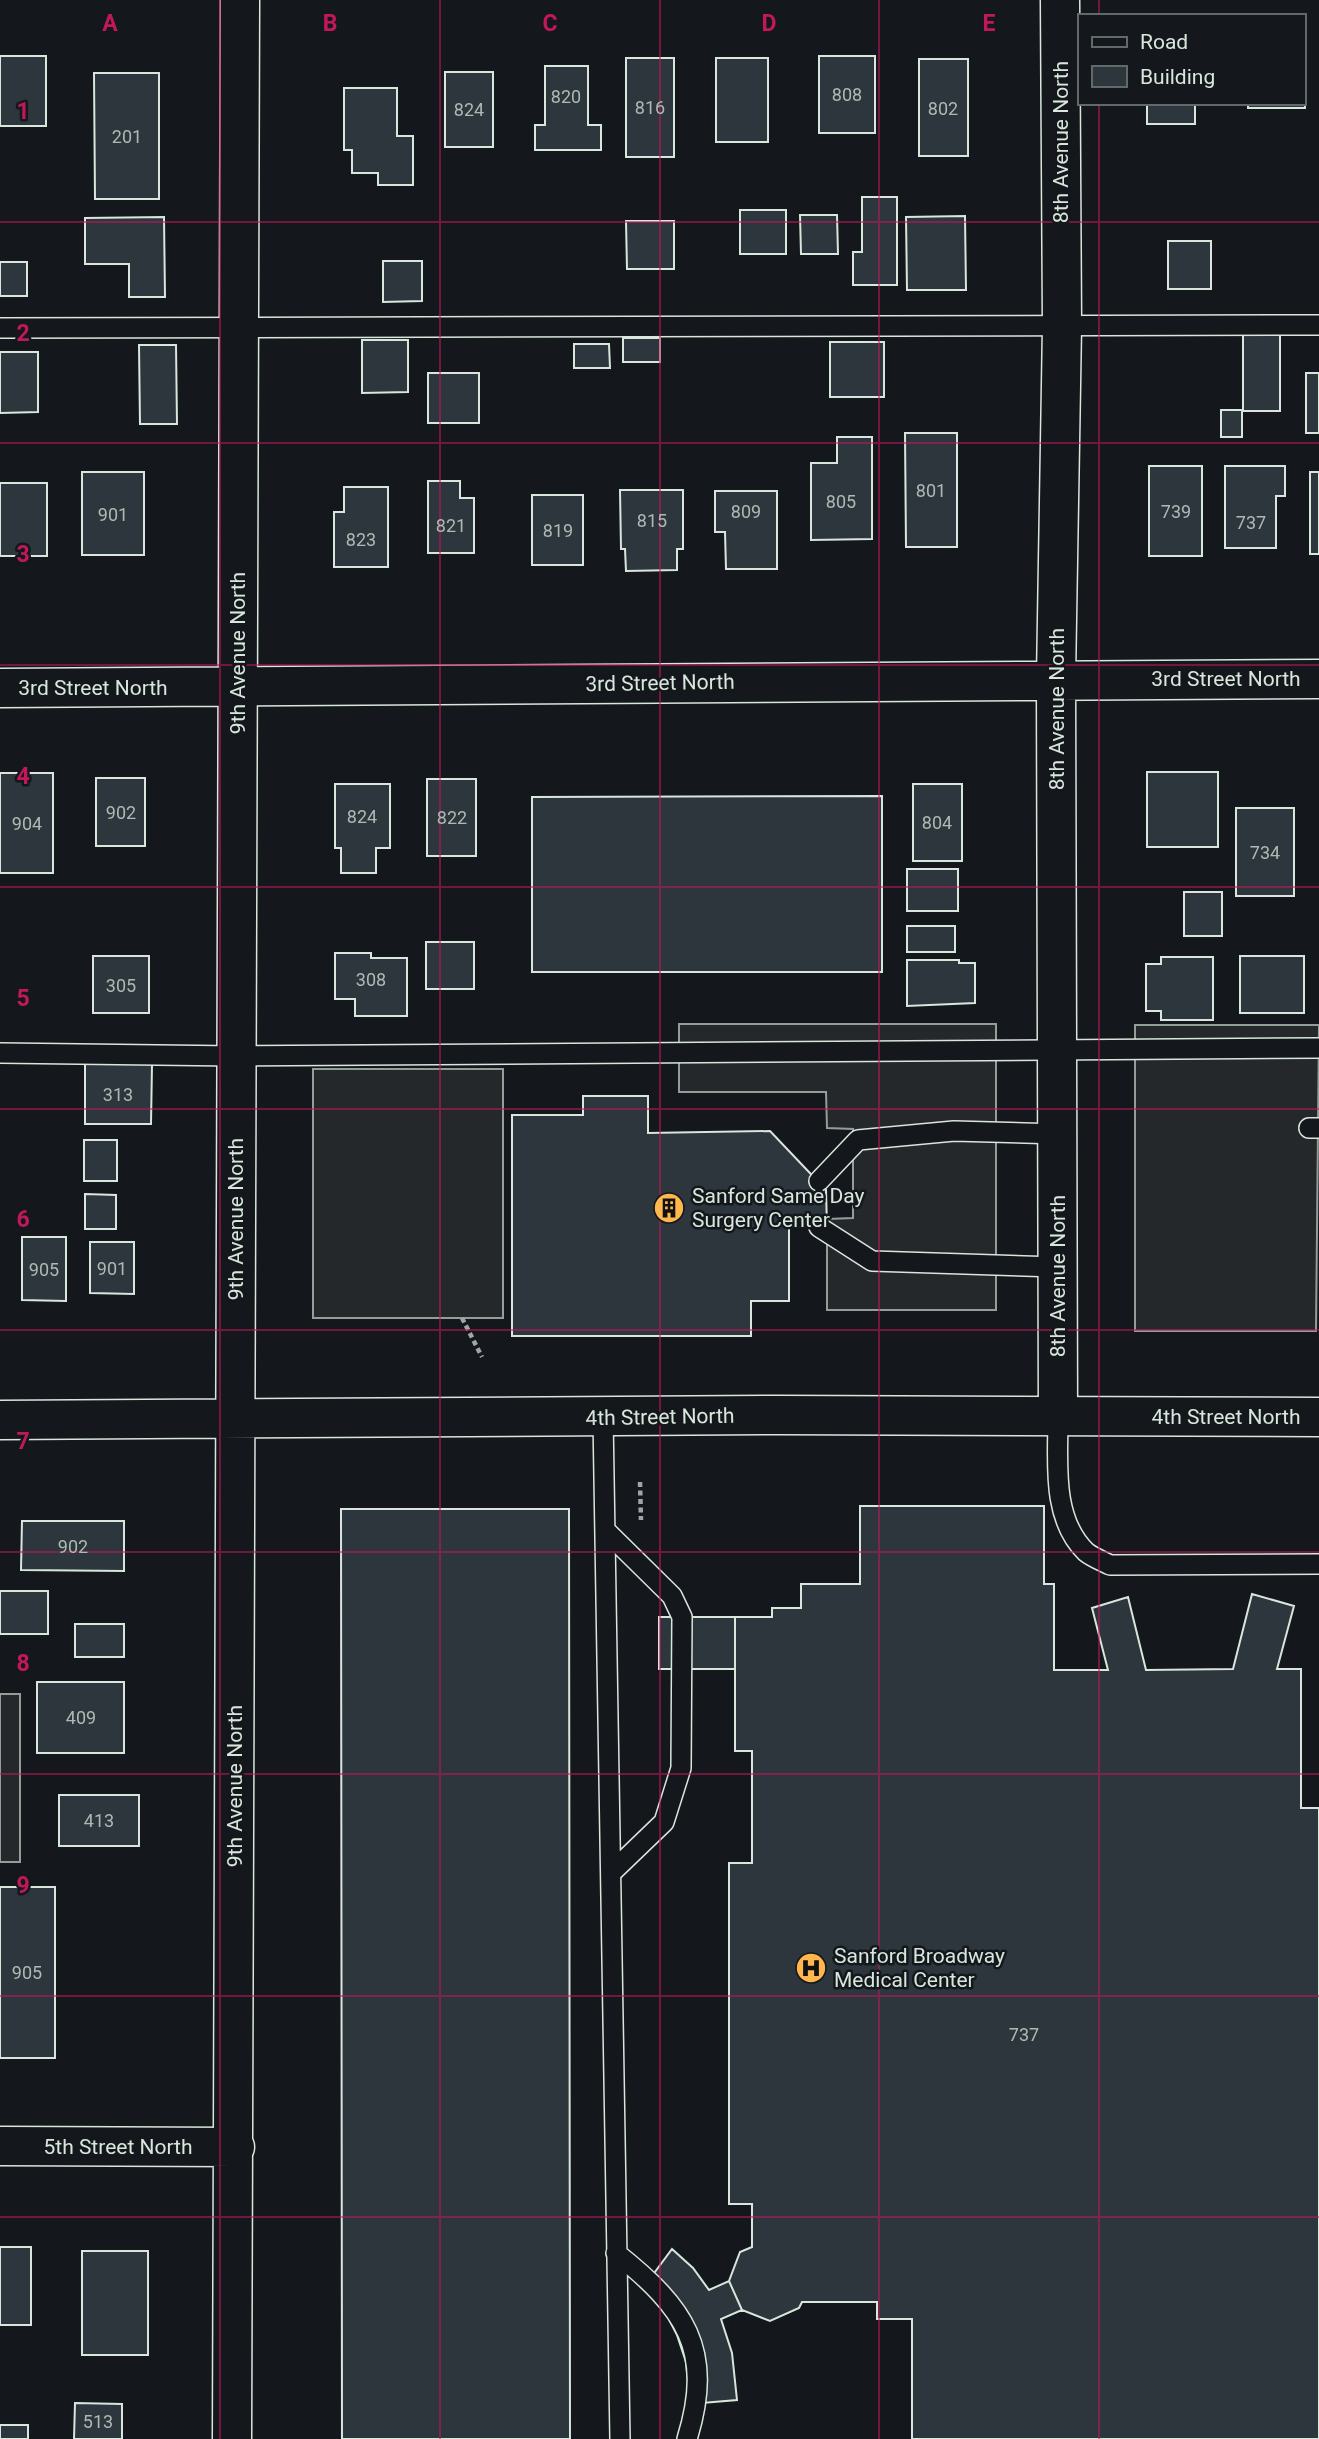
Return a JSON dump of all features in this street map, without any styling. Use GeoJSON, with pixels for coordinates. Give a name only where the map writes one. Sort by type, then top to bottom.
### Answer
{"type":"FeatureCollection","features":[{"type":"Feature","properties":{"kind":"street","name":"9th Avenue North"},"geometry":{"type":"LineString","coordinates":[[232,2439],[240,0]]}},
{"type":"Feature","properties":{"kind":"street","name":"8th Avenue North"},"geometry":{"type":"LineString","coordinates":[[1059,0],[1062,326],[1056,678],[1060,1050],[1057,1267],[1059,1417]]}},
{"type":"Feature","properties":{"kind":"street","name":"3rd Street North"},"geometry":{"type":"LineString","coordinates":[[0,688],[238,689],[1056,678],[1319,679]]}},
{"type":"Feature","properties":{"kind":"street","name":"4th Street North"},"geometry":{"type":"LineString","coordinates":[[0,1420],[1319,1417]]}},
{"type":"Feature","properties":{"kind":"street","name":"5th Street North"},"geometry":{"type":"LineString","coordinates":[[0,2146],[235,2147]]}},
{"type":"Feature","properties":{"kind":"lane"},"geometry":{"type":"LineString","coordinates":[[0,328],[1319,325]]}},
{"type":"Feature","properties":{"kind":"lane"},"geometry":{"type":"LineString","coordinates":[[0,1053],[236,1056],[1319,1048]]}},
{"type":"Feature","properties":{"kind":"lane"},"geometry":{"type":"LineString","coordinates":[[818,1181],[858,1140],[954,1131],[1059,1134]]}},
{"type":"Feature","properties":{"kind":"lane"},"geometry":{"type":"LineString","coordinates":[[819,1227],[872,1261],[1057,1267]]}},
{"type":"Feature","properties":{"kind":"lane"},"geometry":{"type":"LineString","coordinates":[[603,1417],[620,2439]]}},
{"type":"Feature","properties":{"kind":"lane"},"geometry":{"type":"LineString","coordinates":[[1059,1417],[1059,1479],[1063,1509],[1072,1531],[1086,1552],[1110,1565],[1319,1564]]}},
{"type":"Feature","properties":{"kind":"lane"},"geometry":{"type":"LineString","coordinates":[[605,1530],[672,1596],[682,1617],[681,1768],[664,1822],[611,1873]]}},
{"type":"Feature","properties":{"kind":"lane"},"geometry":{"type":"LineString","coordinates":[[616,2253],[663,2293],[688,2331],[695,2361],[698,2404],[687,2439]]}},
{"type":"Feature","properties":{"kind":"path"},"geometry":{"type":"LineString","coordinates":[[462,1318],[482,1357]]}},
{"type":"Feature","properties":{"kind":"path"},"geometry":{"type":"LineString","coordinates":[[640,1482],[641,1524]]}},
{"type":"Feature","properties":{"kind":"shaded area"},"geometry":{"type":"Polygon","coordinates":[[[679,1024],[996,1024],[996,1310],[827,1310],[827,1219],[853,1218],[853,1129],[827,1128],[826,1092],[679,1092],[679,1024]]]}},
{"type":"Feature","properties":{"kind":"shaded area"},"geometry":{"type":"Polygon","coordinates":[[[1135,1025],[1319,1025],[1316,1331],[1135,1331],[1135,1025]]]}},
{"type":"Feature","properties":{"kind":"shaded area"},"geometry":{"type":"Polygon","coordinates":[[[313,1069],[503,1069],[503,1318],[313,1318],[313,1069]]]}},
{"type":"Feature","properties":{"kind":"shaded area"},"geometry":{"type":"Polygon","coordinates":[[[0,1694],[20,1694],[20,1862],[0,1862],[0,1694]]]}},
{"type":"Feature","properties":{"kind":"building"},"geometry":{"type":"Polygon","coordinates":[[[0,56],[46,56],[46,126],[0,126],[0,56]]]}},
{"type":"Feature","properties":{"kind":"building"},"geometry":{"type":"Polygon","coordinates":[[[819,56],[875,56],[875,133],[819,133],[819,56]]]}},
{"type":"Feature","properties":{"kind":"building"},"geometry":{"type":"Polygon","coordinates":[[[626,58],[674,58],[674,157],[626,157],[626,58]]]}},
{"type":"Feature","properties":{"kind":"building"},"geometry":{"type":"Polygon","coordinates":[[[716,58],[768,58],[768,142],[716,142],[716,58]]]}},
{"type":"Feature","properties":{"kind":"building"},"geometry":{"type":"Polygon","coordinates":[[[919,59],[968,59],[968,156],[919,156],[919,59]]]}},
{"type":"Feature","properties":{"kind":"building"},"geometry":{"type":"Polygon","coordinates":[[[545,66],[588,66],[588,125],[601,125],[601,150],[535,150],[535,125],[545,125],[545,66]]]}},
{"type":"Feature","properties":{"kind":"building"},"geometry":{"type":"Polygon","coordinates":[[[445,72],[493,72],[493,147],[445,147],[445,72]]]}},
{"type":"Feature","properties":{"kind":"building"},"geometry":{"type":"Polygon","coordinates":[[[94,73],[159,73],[159,199],[95,199],[94,73]]]}},
{"type":"Feature","properties":{"kind":"building"},"geometry":{"type":"Polygon","coordinates":[[[344,88],[397,88],[397,136],[413,136],[413,185],[378,185],[378,173],[352,173],[352,150],[344,150],[344,88]]]}},
{"type":"Feature","properties":{"kind":"building"},"geometry":{"type":"Polygon","coordinates":[[[1147,105],[1195,105],[1195,124],[1147,124],[1147,105]]]}},
{"type":"Feature","properties":{"kind":"building"},"geometry":{"type":"Polygon","coordinates":[[[1248,105],[1305,105],[1305,108],[1248,108],[1248,105]]]}},
{"type":"Feature","properties":{"kind":"building"},"geometry":{"type":"Polygon","coordinates":[[[862,197],[897,197],[897,285],[853,285],[853,252],[862,252],[862,197]]]}},
{"type":"Feature","properties":{"kind":"building"},"geometry":{"type":"Polygon","coordinates":[[[740,210],[786,210],[786,254],[740,254],[740,210]]]}},
{"type":"Feature","properties":{"kind":"building"},"geometry":{"type":"Polygon","coordinates":[[[800,215],[837,215],[838,254],[801,254],[800,215]]]}},
{"type":"Feature","properties":{"kind":"building"},"geometry":{"type":"Polygon","coordinates":[[[965,216],[966,290],[907,290],[906,217],[965,216]]]}},
{"type":"Feature","properties":{"kind":"building"},"geometry":{"type":"Polygon","coordinates":[[[164,217],[165,297],[129,297],[129,264],[85,264],[85,218],[164,217]]]}},
{"type":"Feature","properties":{"kind":"building"},"geometry":{"type":"Polygon","coordinates":[[[626,221],[674,221],[674,269],[627,269],[626,221]]]}},
{"type":"Feature","properties":{"kind":"building"},"geometry":{"type":"Polygon","coordinates":[[[1168,241],[1211,241],[1211,289],[1168,289],[1168,241]]]}},
{"type":"Feature","properties":{"kind":"building"},"geometry":{"type":"Polygon","coordinates":[[[383,261],[422,261],[422,301],[383,302],[383,261]]]}},
{"type":"Feature","properties":{"kind":"building"},"geometry":{"type":"Polygon","coordinates":[[[0,262],[27,262],[27,296],[0,296],[0,262]]]}},
{"type":"Feature","properties":{"kind":"building"},"geometry":{"type":"Polygon","coordinates":[[[1243,334],[1280,334],[1280,411],[1243,411],[1243,334]]]}},
{"type":"Feature","properties":{"kind":"building"},"geometry":{"type":"Polygon","coordinates":[[[623,338],[660,338],[660,362],[623,362],[623,338]]]}},
{"type":"Feature","properties":{"kind":"building"},"geometry":{"type":"Polygon","coordinates":[[[362,340],[408,340],[408,392],[362,393],[362,340]]]}},
{"type":"Feature","properties":{"kind":"building"},"geometry":{"type":"Polygon","coordinates":[[[830,342],[884,342],[884,397],[830,397],[830,342]]]}},
{"type":"Feature","properties":{"kind":"building"},"geometry":{"type":"Polygon","coordinates":[[[574,344],[609,344],[610,368],[574,368],[574,344]]]}},
{"type":"Feature","properties":{"kind":"building"},"geometry":{"type":"Polygon","coordinates":[[[139,345],[176,345],[177,424],[140,424],[139,345]]]}},
{"type":"Feature","properties":{"kind":"building"},"geometry":{"type":"Polygon","coordinates":[[[0,352],[38,352],[38,412],[0,413],[0,352]]]}},
{"type":"Feature","properties":{"kind":"building"},"geometry":{"type":"Polygon","coordinates":[[[428,373],[479,373],[479,423],[428,423],[428,373]]]}},
{"type":"Feature","properties":{"kind":"building"},"geometry":{"type":"Polygon","coordinates":[[[1306,373],[1319,373],[1319,433],[1306,433],[1306,373]]]}},
{"type":"Feature","properties":{"kind":"building"},"geometry":{"type":"Polygon","coordinates":[[[1221,410],[1242,410],[1242,437],[1221,437],[1221,410]]]}},
{"type":"Feature","properties":{"kind":"building"},"geometry":{"type":"Polygon","coordinates":[[[905,433],[957,433],[957,547],[906,547],[905,433]]]}},
{"type":"Feature","properties":{"kind":"building"},"geometry":{"type":"Polygon","coordinates":[[[837,437],[872,437],[872,539],[811,540],[811,463],[837,463],[837,437]]]}},
{"type":"Feature","properties":{"kind":"building"},"geometry":{"type":"Polygon","coordinates":[[[1149,466],[1202,466],[1202,556],[1149,556],[1149,466]]]}},
{"type":"Feature","properties":{"kind":"building"},"geometry":{"type":"Polygon","coordinates":[[[1225,466],[1285,466],[1285,496],[1276,496],[1276,548],[1225,548],[1225,466]]]}},
{"type":"Feature","properties":{"kind":"building"},"geometry":{"type":"Polygon","coordinates":[[[82,472],[144,472],[144,555],[82,555],[82,472]]]}},
{"type":"Feature","properties":{"kind":"building"},"geometry":{"type":"Polygon","coordinates":[[[1310,472],[1319,472],[1319,554],[1310,554],[1310,472]]]}},
{"type":"Feature","properties":{"kind":"building"},"geometry":{"type":"Polygon","coordinates":[[[428,481],[460,481],[460,498],[474,498],[474,553],[428,553],[428,481]]]}},
{"type":"Feature","properties":{"kind":"building"},"geometry":{"type":"Polygon","coordinates":[[[0,483],[47,483],[47,556],[0,556],[0,483]]]}},
{"type":"Feature","properties":{"kind":"building"},"geometry":{"type":"Polygon","coordinates":[[[344,487],[388,487],[388,567],[334,567],[334,512],[344,512],[344,487]]]}},
{"type":"Feature","properties":{"kind":"building"},"geometry":{"type":"Polygon","coordinates":[[[620,490],[683,490],[683,549],[677,549],[677,570],[626,571],[625,549],[621,549],[620,490]]]}},
{"type":"Feature","properties":{"kind":"building"},"geometry":{"type":"Polygon","coordinates":[[[715,491],[777,491],[777,569],[726,569],[725,532],[715,532],[715,491]]]}},
{"type":"Feature","properties":{"kind":"building"},"geometry":{"type":"Polygon","coordinates":[[[532,495],[583,495],[583,565],[532,565],[532,495]]]}},
{"type":"Feature","properties":{"kind":"building"},"geometry":{"type":"Polygon","coordinates":[[[1147,772],[1218,772],[1218,847],[1147,847],[1147,772]]]}},
{"type":"Feature","properties":{"kind":"building"},"geometry":{"type":"Polygon","coordinates":[[[0,773],[53,773],[53,873],[0,873],[0,773]]]}},
{"type":"Feature","properties":{"kind":"building"},"geometry":{"type":"Polygon","coordinates":[[[96,778],[145,778],[145,846],[96,846],[96,778]]]}},
{"type":"Feature","properties":{"kind":"building"},"geometry":{"type":"Polygon","coordinates":[[[427,779],[476,779],[476,856],[427,856],[427,779]]]}},
{"type":"Feature","properties":{"kind":"building"},"geometry":{"type":"Polygon","coordinates":[[[335,784],[390,784],[390,848],[376,848],[376,873],[341,873],[341,848],[335,848],[335,784]]]}},
{"type":"Feature","properties":{"kind":"building"},"geometry":{"type":"Polygon","coordinates":[[[913,784],[962,784],[962,861],[913,861],[913,784]]]}},
{"type":"Feature","properties":{"kind":"building"},"geometry":{"type":"Polygon","coordinates":[[[882,796],[882,972],[532,972],[532,797],[882,796]]]}},
{"type":"Feature","properties":{"kind":"building"},"geometry":{"type":"Polygon","coordinates":[[[1236,808],[1294,808],[1294,896],[1236,896],[1236,808]]]}},
{"type":"Feature","properties":{"kind":"building"},"geometry":{"type":"Polygon","coordinates":[[[907,869],[958,869],[958,911],[907,911],[907,869]]]}},
{"type":"Feature","properties":{"kind":"building"},"geometry":{"type":"Polygon","coordinates":[[[1184,892],[1222,892],[1222,936],[1184,936],[1184,892]]]}},
{"type":"Feature","properties":{"kind":"building"},"geometry":{"type":"Polygon","coordinates":[[[907,926],[955,926],[955,952],[907,952],[907,926]]]}},
{"type":"Feature","properties":{"kind":"building"},"geometry":{"type":"Polygon","coordinates":[[[426,942],[474,942],[474,989],[426,989],[426,942]]]}},
{"type":"Feature","properties":{"kind":"building"},"geometry":{"type":"Polygon","coordinates":[[[335,953],[371,953],[371,958],[407,958],[407,1016],[355,1016],[355,999],[335,999],[335,953]]]}},
{"type":"Feature","properties":{"kind":"building"},"geometry":{"type":"Polygon","coordinates":[[[93,956],[149,956],[149,1013],[93,1013],[93,956]]]}},
{"type":"Feature","properties":{"kind":"building"},"geometry":{"type":"Polygon","coordinates":[[[1240,956],[1304,956],[1304,1013],[1240,1013],[1240,956]]]}},
{"type":"Feature","properties":{"kind":"building"},"geometry":{"type":"Polygon","coordinates":[[[1161,957],[1213,957],[1213,1020],[1161,1020],[1161,1011],[1146,1011],[1146,964],[1161,964],[1161,957]]]}},
{"type":"Feature","properties":{"kind":"building"},"geometry":{"type":"Polygon","coordinates":[[[907,960],[959,960],[959,963],[975,963],[975,1003],[907,1006],[907,960]]]}},
{"type":"Feature","properties":{"kind":"building"},"geometry":{"type":"Polygon","coordinates":[[[85,1064],[152,1064],[151,1124],[85,1124],[85,1064]]]}},
{"type":"Feature","properties":{"kind":"building","name":"Sanford Same Day Surgery Center"},"geometry":{"type":"Polygon","coordinates":[[[583,1096],[648,1096],[648,1133],[770,1131],[826,1190],[827,1227],[789,1227],[789,1301],[751,1301],[751,1336],[512,1336],[512,1115],[583,1115],[583,1096]]]}},
{"type":"Feature","properties":{"kind":"building"},"geometry":{"type":"Polygon","coordinates":[[[84,1140],[117,1140],[117,1181],[84,1181],[84,1140]]]}},
{"type":"Feature","properties":{"kind":"building"},"geometry":{"type":"Polygon","coordinates":[[[85,1194],[116,1195],[116,1229],[85,1229],[85,1194]]]}},
{"type":"Feature","properties":{"kind":"building"},"geometry":{"type":"Polygon","coordinates":[[[22,1237],[66,1237],[66,1301],[22,1300],[22,1237]]]}},
{"type":"Feature","properties":{"kind":"building"},"geometry":{"type":"Polygon","coordinates":[[[90,1242],[134,1242],[134,1294],[90,1293],[90,1242]]]}},
{"type":"Feature","properties":{"kind":"building"},"geometry":{"type":"Polygon","coordinates":[[[860,1506],[1044,1506],[1044,1584],[1054,1584],[1054,1670],[1108,1670],[1092,1608],[1128,1597],[1146,1670],[1233,1669],[1252,1594],[1294,1606],[1277,1669],[1301,1669],[1301,1808],[1319,1808],[1319,2439],[912,2439],[912,2319],[877,2319],[877,2302],[802,2302],[799,2308],[770,2321],[742,2310],[729,2281],[740,2252],[752,2247],[752,2204],[729,2204],[729,1863],[752,1863],[752,1751],[735,1751],[735,1617],[772,1617],[772,1608],[801,1608],[801,1584],[860,1584],[860,1506]]]}},
{"type":"Feature","properties":{"kind":"building"},"geometry":{"type":"Polygon","coordinates":[[[341,1509],[569,1509],[570,2439],[342,2439],[341,1509]]]}},
{"type":"Feature","properties":{"kind":"building"},"geometry":{"type":"Polygon","coordinates":[[[22,1521],[124,1521],[124,1571],[21,1570],[22,1521]]]}},
{"type":"Feature","properties":{"kind":"building"},"geometry":{"type":"Polygon","coordinates":[[[0,1591],[48,1591],[48,1634],[0,1634],[0,1591]]]}},
{"type":"Feature","properties":{"kind":"building"},"geometry":{"type":"Polygon","coordinates":[[[659,1617],[735,1617],[735,1669],[659,1669],[659,1617]]]}},
{"type":"Feature","properties":{"kind":"building"},"geometry":{"type":"Polygon","coordinates":[[[75,1624],[124,1624],[124,1657],[75,1657],[75,1624]]]}},
{"type":"Feature","properties":{"kind":"building"},"geometry":{"type":"Polygon","coordinates":[[[37,1682],[124,1682],[124,1753],[37,1753],[37,1682]]]}},
{"type":"Feature","properties":{"kind":"building"},"geometry":{"type":"Polygon","coordinates":[[[59,1795],[139,1795],[139,1846],[59,1846],[59,1795]]]}},
{"type":"Feature","properties":{"kind":"building"},"geometry":{"type":"Polygon","coordinates":[[[0,1887],[55,1887],[55,2058],[0,2058],[0,1887]]]}},
{"type":"Feature","properties":{"kind":"building"},"geometry":{"type":"Polygon","coordinates":[[[0,2247],[31,2247],[31,2325],[0,2325],[0,2247]]]}},
{"type":"Feature","properties":{"kind":"building"},"geometry":{"type":"Polygon","coordinates":[[[672,2249],[693,2268],[709,2290],[729,2281],[742,2310],[721,2319],[732,2353],[737,2400],[690,2404],[686,2362],[677,2335],[649,2280],[672,2249]]]}},
{"type":"Feature","properties":{"kind":"building"},"geometry":{"type":"Polygon","coordinates":[[[82,2251],[148,2251],[148,2355],[82,2355],[82,2251]]]}},
{"type":"Feature","properties":{"kind":"building"},"geometry":{"type":"Polygon","coordinates":[[[75,2403],[122,2404],[122,2439],[74,2439],[75,2403]]]}},
{"type":"Feature","properties":{"kind":"building"},"geometry":{"type":"Polygon","coordinates":[[[0,2425],[28,2425],[28,2439],[0,2439],[0,2425]]]}},
{"type":"Feature","properties":{"kind":"place","name":"Sanford Same Day Surgery Center"},"geometry":{"type":"Point","coordinates":[669,1208]}},
{"type":"Feature","properties":{"kind":"place","name":"Sanford Broadway Medical Center"},"geometry":{"type":"Point","coordinates":[811,1968]}}]}
